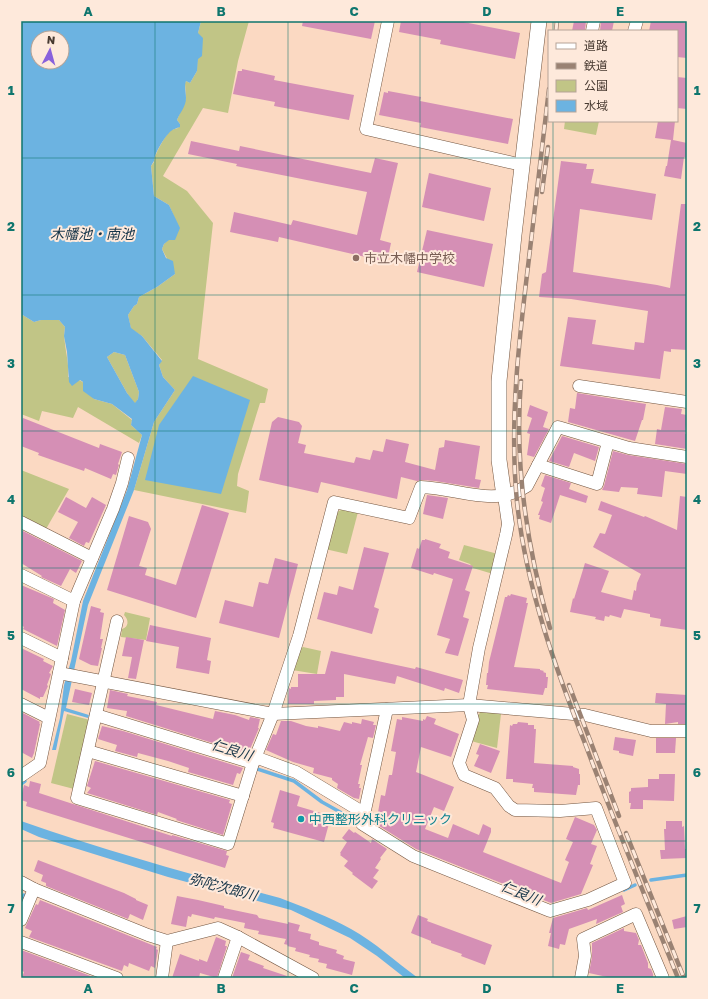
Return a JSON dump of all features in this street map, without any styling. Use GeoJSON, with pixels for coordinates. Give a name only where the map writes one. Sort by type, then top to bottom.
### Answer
{"type":"FeatureCollection","features":[{"type":"Feature","properties":{"kind":"street"},"geometry":{"type":"LineString","coordinates":[[388,21],[366,129],[522,165]]}},
{"type":"Feature","properties":{"kind":"street"},"geometry":{"type":"LineString","coordinates":[[387,709],[362,824],[413,856],[550,911],[588,900],[624,883],[596,808],[560,811],[515,810],[509,806],[495,788],[464,775],[459,762],[472,720],[469,706],[479,648],[508,524],[499,460],[499,381],[539,21]]}},
{"type":"Feature","properties":{"kind":"street"},"geometry":{"type":"LineString","coordinates":[[580,386],[687,402]]}},
{"type":"Feature","properties":{"kind":"street"},"geometry":{"type":"LineString","coordinates":[[117,621],[77,798],[228,844],[253,765],[273,714],[299,636],[334,502],[409,518],[421,487],[453,490],[490,497],[504,496],[527,486],[558,427],[629,448],[687,457]]}},
{"type":"Feature","properties":{"kind":"street"},"geometry":{"type":"LineString","coordinates":[[538,465],[597,484],[608,442]]}},
{"type":"Feature","properties":{"kind":"street"},"geometry":{"type":"LineString","coordinates":[[24,771],[40,763],[49,718],[61,673],[62,658],[74,601],[115,502],[122,483],[128,458]]}},
{"type":"Feature","properties":{"kind":"street"},"geometry":{"type":"LineString","coordinates":[[21,522],[92,558]]}},
{"type":"Feature","properties":{"kind":"street"},"geometry":{"type":"LineString","coordinates":[[21,575],[74,601]]}},
{"type":"Feature","properties":{"kind":"street"},"geometry":{"type":"LineString","coordinates":[[21,638],[62,658]]}},
{"type":"Feature","properties":{"kind":"street"},"geometry":{"type":"LineString","coordinates":[[61,673],[273,714],[469,706],[586,716],[651,731],[687,731]]}},
{"type":"Feature","properties":{"kind":"street"},"geometry":{"type":"LineString","coordinates":[[21,704],[49,718]]}},
{"type":"Feature","properties":{"kind":"street"},"geometry":{"type":"LineString","coordinates":[[95,719],[253,765],[296,772],[364,814]]}},
{"type":"Feature","properties":{"kind":"street"},"geometry":{"type":"LineString","coordinates":[[88,751],[243,796]]}},
{"type":"Feature","properties":{"kind":"street"},"geometry":{"type":"LineString","coordinates":[[21,882],[34,889],[148,935],[167,941],[218,928],[238,937],[313,978]]}},
{"type":"Feature","properties":{"kind":"street"},"geometry":{"type":"LineString","coordinates":[[21,920],[34,889]]}},
{"type":"Feature","properties":{"kind":"street"},"geometry":{"type":"LineString","coordinates":[[582,978],[585,956],[583,939],[636,914],[663,978]]}},
{"type":"Feature","properties":{"kind":"street"},"geometry":{"type":"LineString","coordinates":[[224,978],[238,937]]}},
{"type":"Feature","properties":{"kind":"street"},"geometry":{"type":"LineString","coordinates":[[162,978],[167,941]]}},
{"type":"Feature","properties":{"kind":"street"},"geometry":{"type":"LineString","coordinates":[[21,942],[117,978]]}},
{"type":"Feature","properties":{"kind":"green space"},"geometry":{"type":"Polygon","coordinates":[[[201,21],[249,21],[238,61],[228,113],[203,108],[163,176],[187,191],[213,223],[198,359],[268,389],[265,403],[260,403],[238,474],[237,486],[249,491],[246,513],[134,490],[154,422],[175,390],[163,377],[159,365],[162,360],[142,336],[131,329],[128,315],[137,304],[139,297],[157,287],[175,274],[162,249],[164,244],[179,228],[169,205],[154,196],[151,166],[166,136],[171,130],[178,128],[180,124],[177,120],[186,98],[185,83],[186,81],[190,83],[197,71],[198,33],[201,21]]]}},
{"type":"Feature","properties":{"kind":"green space"},"geometry":{"type":"Polygon","coordinates":[[[565,122],[599,122],[596,135],[564,129],[565,122]]]}},
{"type":"Feature","properties":{"kind":"green space"},"geometry":{"type":"Polygon","coordinates":[[[21,314],[34,322],[41,320],[59,320],[65,327],[64,339],[68,364],[68,377],[79,380],[85,384],[94,399],[112,404],[132,420],[131,425],[142,435],[139,443],[78,407],[73,418],[42,411],[39,421],[21,414],[21,314]]]}},
{"type":"Feature","properties":{"kind":"green space"},"geometry":{"type":"Polygon","coordinates":[[[114,352],[125,355],[139,392],[138,399],[135,404],[127,393],[107,357],[114,352]]]}},
{"type":"Feature","properties":{"kind":"green space"},"geometry":{"type":"Polygon","coordinates":[[[21,470],[69,489],[46,529],[21,516],[21,470]]]}},
{"type":"Feature","properties":{"kind":"green space"},"geometry":{"type":"Polygon","coordinates":[[[343,509],[358,512],[347,554],[325,549],[335,513],[343,509]]]}},
{"type":"Feature","properties":{"kind":"green space"},"geometry":{"type":"Polygon","coordinates":[[[464,545],[498,554],[493,574],[473,568],[470,564],[459,560],[464,545]]]}},
{"type":"Feature","properties":{"kind":"green space"},"geometry":{"type":"Polygon","coordinates":[[[125,612],[150,618],[146,640],[121,637],[122,629],[126,627],[128,623],[124,615],[125,612]]]}},
{"type":"Feature","properties":{"kind":"green space"},"geometry":{"type":"Polygon","coordinates":[[[303,647],[321,651],[317,674],[292,670],[298,650],[303,647]]]}},
{"type":"Feature","properties":{"kind":"green space"},"geometry":{"type":"Polygon","coordinates":[[[481,711],[501,714],[497,748],[471,741],[477,717],[481,711]]]}},
{"type":"Feature","properties":{"kind":"green space"},"geometry":{"type":"Polygon","coordinates":[[[67,714],[90,720],[74,789],[51,783],[67,714]]]}},
{"type":"Feature","properties":{"kind":"water","name":"木幡池・南池"},"geometry":{"type":"Polygon","coordinates":[[[21,21],[201,21],[198,33],[203,38],[202,56],[198,59],[197,71],[190,83],[186,81],[186,101],[177,120],[180,127],[172,130],[166,137],[151,166],[154,196],[169,205],[180,228],[175,240],[169,240],[164,244],[162,249],[166,258],[173,261],[175,274],[157,287],[139,297],[137,304],[128,315],[131,328],[142,336],[162,361],[159,365],[163,377],[175,390],[154,422],[134,490],[88,605],[66,708],[89,715],[88,718],[64,711],[56,750],[52,750],[60,718],[64,685],[71,661],[83,601],[127,490],[142,435],[131,425],[132,419],[112,404],[94,399],[83,391],[83,382],[80,380],[72,386],[69,382],[67,352],[64,336],[65,327],[59,320],[41,320],[34,322],[21,314],[21,21]],[[114,352],[107,357],[127,393],[135,403],[138,399],[139,392],[125,355],[114,352]]]}},
{"type":"Feature","properties":{"kind":"water"},"geometry":{"type":"Polygon","coordinates":[[[193,376],[250,400],[221,494],[145,480],[159,425],[193,376]]]}},
{"type":"Feature","properties":{"kind":"water","name":"弥陀次郎川"},"geometry":{"type":"Polygon","coordinates":[[[21,821],[117,852],[280,898],[316,912],[360,934],[418,978],[405,978],[377,956],[350,938],[291,910],[168,877],[39,837],[21,829],[21,821]]]}},
{"type":"Feature","properties":{"kind":"building"},"geometry":{"type":"Polygon","coordinates":[[[303,21],[375,21],[371,39],[302,26],[303,21]]]}},
{"type":"Feature","properties":{"kind":"building"},"geometry":{"type":"Polygon","coordinates":[[[401,21],[458,21],[520,33],[515,59],[440,44],[441,40],[399,32],[401,21]]]}},
{"type":"Feature","properties":{"kind":"building"},"geometry":{"type":"Polygon","coordinates":[[[574,21],[586,21],[585,30],[572,30],[574,21]]]}},
{"type":"Feature","properties":{"kind":"building"},"geometry":{"type":"Polygon","coordinates":[[[601,21],[614,21],[612,30],[600,30],[601,21]]]}},
{"type":"Feature","properties":{"kind":"building"},"geometry":{"type":"Polygon","coordinates":[[[651,21],[677,21],[687,23],[687,58],[678,57],[678,30],[649,30],[651,21]]]}},
{"type":"Feature","properties":{"kind":"building"},"geometry":{"type":"Polygon","coordinates":[[[242,69],[275,76],[274,80],[354,95],[349,120],[274,106],[275,102],[233,94],[238,71],[242,71],[242,69]]]}},
{"type":"Feature","properties":{"kind":"building"},"geometry":{"type":"Polygon","coordinates":[[[678,77],[687,78],[687,109],[678,108],[678,77]]]}},
{"type":"Feature","properties":{"kind":"building"},"geometry":{"type":"Polygon","coordinates":[[[388,91],[421,97],[420,101],[513,119],[508,144],[420,127],[421,123],[379,115],[384,92],[388,93],[388,91]]]}},
{"type":"Feature","properties":{"kind":"building"},"geometry":{"type":"Polygon","coordinates":[[[658,122],[675,122],[673,140],[687,143],[687,158],[684,157],[681,179],[664,176],[671,140],[655,138],[658,122]]]}},
{"type":"Feature","properties":{"kind":"building"},"geometry":{"type":"Polygon","coordinates":[[[191,141],[239,151],[240,146],[371,173],[375,158],[398,163],[380,240],[391,243],[387,262],[279,237],[278,242],[230,232],[234,212],[291,225],[293,220],[357,235],[367,192],[236,166],[237,164],[188,154],[191,141]]]}},
{"type":"Feature","properties":{"kind":"building"},"geometry":{"type":"Polygon","coordinates":[[[561,161],[587,164],[586,169],[594,169],[591,183],[656,194],[652,220],[580,209],[573,272],[670,288],[681,204],[687,204],[687,350],[671,349],[671,352],[664,351],[660,379],[560,366],[568,317],[596,320],[592,344],[634,350],[635,342],[644,343],[648,311],[571,299],[539,297],[542,274],[546,272],[561,161]]]}},
{"type":"Feature","properties":{"kind":"building"},"geometry":{"type":"Polygon","coordinates":[[[429,173],[491,188],[484,221],[422,207],[429,173]]]}},
{"type":"Feature","properties":{"kind":"building"},"geometry":{"type":"Polygon","coordinates":[[[427,230],[493,244],[484,287],[417,272],[427,230]]]}},
{"type":"Feature","properties":{"kind":"building"},"geometry":{"type":"Polygon","coordinates":[[[577,393],[646,404],[643,420],[635,441],[568,422],[570,408],[575,409],[577,393]]]}},
{"type":"Feature","properties":{"kind":"building"},"geometry":{"type":"Polygon","coordinates":[[[530,405],[548,412],[543,427],[549,429],[534,457],[527,455],[530,434],[527,433],[532,418],[527,416],[530,405]]]}},
{"type":"Feature","properties":{"kind":"building"},"geometry":{"type":"Polygon","coordinates":[[[665,407],[682,409],[681,414],[687,415],[685,434],[687,434],[687,449],[655,444],[657,429],[661,430],[665,407]]]}},
{"type":"Feature","properties":{"kind":"building"},"geometry":{"type":"Polygon","coordinates":[[[278,417],[299,422],[302,426],[298,443],[306,445],[304,453],[354,463],[356,457],[370,460],[373,450],[383,452],[386,439],[409,444],[405,462],[435,470],[439,448],[444,447],[445,440],[480,446],[475,479],[481,480],[479,488],[435,481],[417,481],[401,477],[397,499],[321,482],[318,493],[259,480],[272,422],[278,417]]]}},
{"type":"Feature","properties":{"kind":"building"},"geometry":{"type":"Polygon","coordinates":[[[23,418],[99,448],[100,444],[122,452],[116,475],[113,474],[111,479],[85,468],[84,471],[38,455],[39,453],[21,446],[21,423],[23,418]]]}},
{"type":"Feature","properties":{"kind":"building"},"geometry":{"type":"Polygon","coordinates":[[[562,436],[599,447],[595,461],[574,453],[569,467],[549,461],[562,436]]]}},
{"type":"Feature","properties":{"kind":"building"},"geometry":{"type":"Polygon","coordinates":[[[613,451],[628,455],[687,464],[687,474],[665,471],[662,497],[637,494],[638,488],[621,487],[619,492],[602,490],[613,451]]]}},
{"type":"Feature","properties":{"kind":"building"},"geometry":{"type":"Polygon","coordinates":[[[545,475],[571,483],[569,489],[588,496],[586,503],[560,495],[551,523],[539,519],[540,515],[538,515],[543,502],[541,501],[545,488],[541,486],[545,475]]]}},
{"type":"Feature","properties":{"kind":"building"},"geometry":{"type":"Polygon","coordinates":[[[427,495],[448,498],[443,519],[423,514],[427,495]]]}},
{"type":"Feature","properties":{"kind":"building"},"geometry":{"type":"Polygon","coordinates":[[[680,496],[687,497],[687,630],[660,626],[661,619],[650,617],[650,614],[624,609],[621,618],[610,615],[609,617],[605,616],[604,621],[595,619],[596,617],[570,612],[573,598],[574,599],[585,563],[609,571],[601,592],[632,600],[634,590],[636,591],[637,583],[641,574],[593,547],[600,533],[605,534],[612,515],[598,510],[601,501],[644,517],[645,516],[677,530],[680,496]]]}},
{"type":"Feature","properties":{"kind":"building"},"geometry":{"type":"Polygon","coordinates":[[[66,497],[86,508],[92,497],[106,505],[89,543],[86,542],[84,546],[69,538],[78,522],[58,512],[66,497]]]}},
{"type":"Feature","properties":{"kind":"building"},"geometry":{"type":"Polygon","coordinates":[[[202,505],[229,513],[196,618],[107,590],[129,516],[148,522],[151,529],[139,566],[147,568],[145,575],[176,585],[202,505]]]}},
{"type":"Feature","properties":{"kind":"building"},"geometry":{"type":"Polygon","coordinates":[[[21,530],[82,561],[76,573],[70,569],[61,586],[41,577],[42,576],[21,563],[21,530]]]}},
{"type":"Feature","properties":{"kind":"building"},"geometry":{"type":"Polygon","coordinates":[[[425,539],[441,544],[439,548],[450,552],[448,558],[473,566],[465,590],[470,592],[463,617],[469,619],[458,656],[445,653],[450,639],[437,635],[453,579],[411,568],[417,548],[419,549],[422,540],[425,539]]]}},
{"type":"Feature","properties":{"kind":"building"},"geometry":{"type":"Polygon","coordinates":[[[364,547],[389,553],[374,607],[379,609],[372,634],[317,619],[324,592],[337,595],[339,586],[353,590],[364,547]]]}},
{"type":"Feature","properties":{"kind":"building"},"geometry":{"type":"Polygon","coordinates":[[[275,558],[298,564],[279,638],[219,623],[225,600],[253,607],[259,582],[268,584],[275,558]]]}},
{"type":"Feature","properties":{"kind":"building"},"geometry":{"type":"Polygon","coordinates":[[[21,585],[54,599],[53,603],[65,610],[57,646],[23,629],[24,627],[21,625],[21,585]]]}},
{"type":"Feature","properties":{"kind":"building"},"geometry":{"type":"Polygon","coordinates":[[[511,594],[527,598],[526,603],[528,603],[514,667],[540,669],[544,671],[543,672],[546,673],[546,677],[548,677],[547,688],[545,688],[543,695],[487,689],[488,685],[486,685],[489,662],[505,597],[508,595],[510,596],[511,594]]]}},
{"type":"Feature","properties":{"kind":"building"},"geometry":{"type":"Polygon","coordinates":[[[91,606],[101,609],[100,612],[104,613],[100,639],[103,639],[102,648],[98,666],[91,665],[79,659],[91,606]]]}},
{"type":"Feature","properties":{"kind":"building"},"geometry":{"type":"Polygon","coordinates":[[[150,625],[211,638],[207,660],[211,661],[209,674],[176,668],[179,647],[146,641],[150,625]]]}},
{"type":"Feature","properties":{"kind":"building"},"geometry":{"type":"Polygon","coordinates":[[[126,637],[144,640],[136,679],[128,678],[132,657],[122,656],[126,637]]]}},
{"type":"Feature","properties":{"kind":"building"},"geometry":{"type":"Polygon","coordinates":[[[21,648],[44,659],[43,661],[53,666],[49,673],[51,674],[47,685],[48,686],[43,697],[40,697],[40,699],[21,689],[21,648]]]}},
{"type":"Feature","properties":{"kind":"building"},"geometry":{"type":"Polygon","coordinates":[[[331,651],[415,669],[416,667],[463,680],[459,693],[445,688],[444,691],[397,676],[395,684],[344,674],[344,697],[336,697],[336,700],[314,701],[314,704],[288,704],[289,688],[291,689],[291,687],[298,687],[298,674],[325,674],[331,651]]]}},
{"type":"Feature","properties":{"kind":"building"},"geometry":{"type":"Polygon","coordinates":[[[75,689],[92,693],[89,705],[72,702],[75,689]]]}},
{"type":"Feature","properties":{"kind":"building"},"geometry":{"type":"Polygon","coordinates":[[[110,690],[128,694],[127,696],[157,702],[156,705],[213,719],[215,711],[235,715],[249,720],[250,717],[260,719],[259,728],[248,754],[126,716],[127,711],[107,708],[110,690]]]}},
{"type":"Feature","properties":{"kind":"building"},"geometry":{"type":"Polygon","coordinates":[[[656,693],[687,695],[686,724],[678,724],[678,722],[665,724],[666,704],[655,703],[656,693]]]}},
{"type":"Feature","properties":{"kind":"building"},"geometry":{"type":"Polygon","coordinates":[[[21,712],[40,722],[32,758],[21,752],[21,712]]]}},
{"type":"Feature","properties":{"kind":"building"},"geometry":{"type":"Polygon","coordinates":[[[427,716],[436,719],[434,724],[459,734],[451,757],[421,747],[416,772],[454,787],[444,811],[434,807],[425,829],[448,838],[453,824],[479,835],[483,824],[491,828],[491,832],[483,852],[561,883],[569,862],[565,860],[573,842],[566,839],[575,817],[594,825],[597,830],[591,844],[597,846],[590,864],[593,865],[581,894],[551,903],[416,849],[376,824],[381,795],[385,796],[389,775],[392,775],[396,752],[391,751],[397,719],[402,720],[402,717],[423,721],[423,719],[425,720],[427,716]]]}},
{"type":"Feature","properties":{"kind":"building"},"geometry":{"type":"Polygon","coordinates":[[[362,719],[374,722],[373,725],[376,725],[373,738],[368,737],[360,765],[362,765],[358,784],[360,784],[359,788],[361,788],[359,799],[354,798],[337,788],[338,784],[332,780],[332,778],[313,773],[314,768],[293,762],[266,750],[273,734],[276,735],[281,721],[291,721],[306,726],[318,728],[318,726],[340,731],[344,722],[361,724],[362,719]]]}},
{"type":"Feature","properties":{"kind":"building"},"geometry":{"type":"Polygon","coordinates":[[[518,722],[534,725],[534,729],[536,729],[534,763],[573,766],[579,769],[580,785],[578,785],[576,795],[534,792],[534,788],[532,788],[533,784],[513,782],[513,779],[506,779],[510,725],[512,726],[518,722]]]}},
{"type":"Feature","properties":{"kind":"building"},"geometry":{"type":"Polygon","coordinates":[[[102,726],[123,731],[243,768],[240,774],[237,773],[233,785],[188,772],[189,768],[168,761],[138,753],[137,757],[115,751],[117,745],[98,739],[102,726]]]}},
{"type":"Feature","properties":{"kind":"building"},"geometry":{"type":"Polygon","coordinates":[[[615,737],[636,740],[633,756],[613,750],[615,737]]]}},
{"type":"Feature","properties":{"kind":"building"},"geometry":{"type":"Polygon","coordinates":[[[656,738],[676,738],[675,753],[656,753],[656,738]]]}},
{"type":"Feature","properties":{"kind":"building"},"geometry":{"type":"Polygon","coordinates":[[[480,744],[500,751],[491,773],[474,766],[479,755],[476,754],[480,744]]]}},
{"type":"Feature","properties":{"kind":"building"},"geometry":{"type":"Polygon","coordinates":[[[95,761],[230,800],[229,803],[232,804],[223,835],[176,820],[177,819],[158,812],[157,815],[87,793],[91,788],[87,786],[95,761]]]}},
{"type":"Feature","properties":{"kind":"building"},"geometry":{"type":"Polygon","coordinates":[[[659,774],[675,774],[674,801],[643,800],[643,809],[630,809],[631,803],[629,803],[629,792],[631,791],[631,788],[648,787],[648,779],[659,779],[659,774]]]}},
{"type":"Feature","properties":{"kind":"building"},"geometry":{"type":"Polygon","coordinates":[[[30,781],[41,784],[39,793],[172,836],[227,851],[226,855],[229,856],[225,868],[26,806],[27,802],[21,800],[21,797],[24,785],[29,787],[30,781]]]}},
{"type":"Feature","properties":{"kind":"building","name":"中西整形外科クリニック"},"geometry":{"type":"Polygon","coordinates":[[[280,790],[300,796],[297,806],[331,816],[324,842],[273,828],[274,823],[271,822],[280,790]]]}},
{"type":"Feature","properties":{"kind":"building"},"geometry":{"type":"Polygon","coordinates":[[[666,821],[682,821],[682,827],[684,826],[687,858],[661,859],[660,850],[665,850],[664,829],[666,829],[666,821]]]}},
{"type":"Feature","properties":{"kind":"building"},"geometry":{"type":"Polygon","coordinates":[[[349,829],[371,843],[372,839],[387,849],[375,868],[379,870],[373,878],[378,881],[372,889],[344,866],[348,861],[340,855],[340,853],[347,842],[342,838],[349,829]]]}},
{"type":"Feature","properties":{"kind":"building"},"geometry":{"type":"Polygon","coordinates":[[[38,860],[124,893],[148,905],[143,920],[130,914],[128,919],[46,886],[46,883],[41,881],[43,875],[34,871],[38,860]]]}},
{"type":"Feature","properties":{"kind":"building"},"geometry":{"type":"Polygon","coordinates":[[[622,895],[625,904],[621,906],[623,912],[596,924],[597,919],[569,929],[565,945],[560,944],[559,949],[548,946],[551,933],[549,933],[553,918],[587,908],[588,910],[622,895]]]}},
{"type":"Feature","properties":{"kind":"building"},"geometry":{"type":"Polygon","coordinates":[[[177,896],[224,906],[224,908],[257,915],[259,918],[300,925],[298,931],[311,934],[310,939],[319,942],[319,945],[337,950],[336,953],[344,956],[343,959],[355,962],[352,975],[326,968],[327,964],[318,962],[319,959],[309,957],[310,955],[295,951],[296,948],[284,944],[286,939],[258,934],[259,931],[244,928],[245,923],[215,917],[214,919],[192,914],[191,917],[188,916],[186,927],[171,924],[177,896]]]}},
{"type":"Feature","properties":{"kind":"building"},"geometry":{"type":"Polygon","coordinates":[[[40,900],[157,947],[156,949],[158,950],[155,968],[151,966],[149,971],[129,963],[128,967],[124,965],[122,971],[29,937],[32,931],[25,928],[36,904],[38,905],[40,900]]]}},
{"type":"Feature","properties":{"kind":"building"},"geometry":{"type":"Polygon","coordinates":[[[418,915],[428,919],[427,921],[492,945],[485,965],[461,956],[462,954],[431,943],[431,941],[411,933],[418,915]]]}},
{"type":"Feature","properties":{"kind":"building"},"geometry":{"type":"Polygon","coordinates":[[[687,916],[687,927],[674,929],[672,920],[687,916]]]}},
{"type":"Feature","properties":{"kind":"building"},"geometry":{"type":"Polygon","coordinates":[[[624,928],[624,931],[636,933],[639,940],[638,945],[641,945],[648,963],[648,968],[651,969],[653,974],[653,978],[606,978],[607,977],[589,973],[592,957],[592,943],[624,928]]]}},
{"type":"Feature","properties":{"kind":"building"},"geometry":{"type":"Polygon","coordinates":[[[216,937],[226,941],[225,946],[227,946],[217,978],[200,973],[199,978],[172,978],[180,954],[199,961],[199,959],[207,962],[216,937]]]}},
{"type":"Feature","properties":{"kind":"building"},"geometry":{"type":"Polygon","coordinates":[[[21,950],[96,978],[22,978],[24,972],[21,970],[21,950]]]}},
{"type":"Feature","properties":{"kind":"building"},"geometry":{"type":"Polygon","coordinates":[[[241,952],[250,955],[248,960],[264,966],[263,968],[287,976],[287,978],[232,978],[241,952]]]}},
{"type":"Feature","properties":{"kind":"waterway","name":"仁良川"},"geometry":{"type":"LineString","coordinates":[[254,768],[294,781],[322,802],[360,825]]}},
{"type":"Feature","properties":{"kind":"waterway"},"geometry":{"type":"LineString","coordinates":[[21,784],[25,781]]}},
{"type":"Feature","properties":{"kind":"waterway","name":"仁良川"},"geometry":{"type":"LineString","coordinates":[[651,880],[687,875]]}},
{"type":"Feature","properties":{"kind":"waterway","name":"仁良川"},"geometry":{"type":"LineString","coordinates":[[624,890],[635,885]]}},
{"type":"Feature","properties":{"kind":"waterway"},"geometry":{"type":"LineString","coordinates":[[21,901],[24,895]]}},
{"type":"Feature","properties":{"kind":"railway"},"geometry":{"type":"LineString","coordinates":[[556,30],[557,21]]}},
{"type":"Feature","properties":{"kind":"railway"},"geometry":{"type":"LineString","coordinates":[[548,98],[516,380],[514,441],[515,472],[521,534],[527,565],[543,626],[563,686],[608,804],[678,978]]}},
{"type":"Feature","properties":{"kind":"railway"},"geometry":{"type":"LineString","coordinates":[[542,192],[548,147]]}},
{"type":"Feature","properties":{"kind":"railway"},"geometry":{"type":"LineString","coordinates":[[521,381],[519,444],[524,506],[535,567],[550,628]]}},
{"type":"Feature","properties":{"kind":"railway"},"geometry":{"type":"LineString","coordinates":[[569,685],[619,816]]}},
{"type":"Feature","properties":{"kind":"railway"},"geometry":{"type":"LineString","coordinates":[[626,833],[684,978]]}},
{"type":"Feature","properties":{"kind":"place","name":"市立木幡中学校"},"geometry":{"type":"Point","coordinates":[356,258]}},
{"type":"Feature","properties":{"kind":"place","name":"中西整形外科クリニック"},"geometry":{"type":"Point","coordinates":[301,819]}}]}
